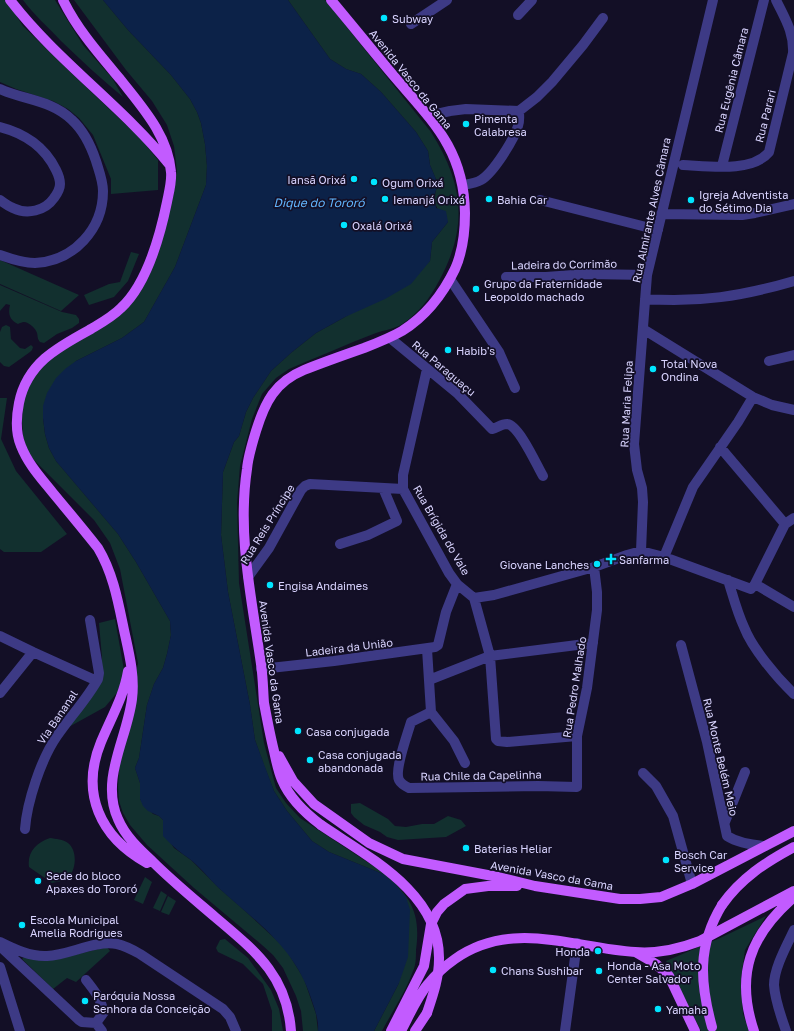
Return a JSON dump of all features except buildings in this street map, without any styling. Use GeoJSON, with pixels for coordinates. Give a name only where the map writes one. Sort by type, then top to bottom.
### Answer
{"type":"FeatureCollection","features":[{"type":"Feature","properties":{"kind":"main road"},"geometry":{"type":"LineString","coordinates":[[10,0],[42,38],[140,131],[170,166]]}},
{"type":"Feature","properties":{"kind":"main road"},"geometry":{"type":"LineString","coordinates":[[63,0],[80,29],[152,119],[164,142],[172,173],[160,233],[147,268],[133,295],[113,316],[64,343],[41,361],[32,373],[20,396],[16,423],[17,436],[27,460],[98,548],[105,560],[114,582],[133,678],[132,700],[114,767],[112,794],[113,807],[123,830],[162,870],[258,954],[278,983],[290,1015],[291,1031]]}},
{"type":"Feature","properties":{"kind":"main road","name":"Avenida Vasco da Gama"},"geometry":{"type":"LineString","coordinates":[[331,0],[428,116],[448,143],[455,156],[463,185],[465,226],[463,244],[458,263],[434,304],[403,331],[390,338],[293,375],[282,382],[274,391],[260,420],[247,468],[243,518],[244,544],[261,669],[264,704],[278,768],[287,790],[307,814],[391,873],[404,884],[426,913],[434,929],[440,959],[436,986],[427,1013],[416,1031]]}},
{"type":"Feature","properties":{"kind":"main road"},"geometry":{"type":"LineString","coordinates":[[130,659],[124,690],[101,743],[96,759],[94,776],[95,798],[101,818],[110,832],[130,851],[144,861],[162,870]]}},
{"type":"Feature","properties":{"kind":"main road","name":"Avenida Vasco da Gama"},"geometry":{"type":"LineString","coordinates":[[271,738],[284,766],[314,804],[369,843],[403,859],[498,877],[535,886],[620,899],[661,897],[692,884],[794,830]]}},
{"type":"Feature","properties":{"kind":"main road"},"geometry":{"type":"LineString","coordinates":[[713,1029],[705,1002],[702,970],[707,940],[717,914],[737,886],[765,863],[794,847]]}},
{"type":"Feature","properties":{"kind":"main road"},"geometry":{"type":"LineString","coordinates":[[391,1031],[424,966],[431,924],[437,912],[444,904],[466,889],[477,886],[535,886]]}},
{"type":"Feature","properties":{"kind":"main road"},"geometry":{"type":"LineString","coordinates":[[401,1031],[427,984],[447,965],[465,952],[487,943],[512,938],[527,938],[577,943],[635,952],[671,951],[700,941],[794,891]]}},
{"type":"Feature","properties":{"kind":"main road"},"geometry":{"type":"LineString","coordinates":[[754,1031],[746,993],[746,980],[750,954],[765,926],[778,911],[794,897]]}},
{"type":"Feature","properties":{"kind":"main road"},"geometry":{"type":"LineString","coordinates":[[635,952],[656,964],[669,976],[695,1031]]}},
{"type":"Feature","properties":{"kind":"street"},"geometry":{"type":"LineString","coordinates":[[411,24],[447,0]]}},
{"type":"Feature","properties":{"kind":"street"},"geometry":{"type":"LineString","coordinates":[[518,15],[532,0]]}},
{"type":"Feature","properties":{"kind":"street","name":"Rua Almirante Alves Câmara"},"geometry":{"type":"LineString","coordinates":[[643,329],[648,275],[661,214],[713,0]]}},
{"type":"Feature","properties":{"kind":"street","name":"Rua Eugênia Câmara"},"geometry":{"type":"LineString","coordinates":[[722,166],[764,0]]}},
{"type":"Feature","properties":{"kind":"street","name":"Rua Parari"},"geometry":{"type":"LineString","coordinates":[[683,165],[722,166],[752,163],[764,158],[769,152],[793,53],[791,30],[776,0]]}},
{"type":"Feature","properties":{"kind":"street"},"geometry":{"type":"LineString","coordinates":[[428,116],[450,110],[466,109],[519,111],[537,97],[552,82],[603,18]]}},
{"type":"Feature","properties":{"kind":"street"},"geometry":{"type":"LineString","coordinates":[[0,89],[49,105],[71,119],[80,129],[94,154],[100,172],[103,190],[102,207],[97,221],[89,236],[74,250],[57,258],[35,263],[16,260],[0,255]]}},
{"type":"Feature","properties":{"kind":"street"},"geometry":{"type":"LineString","coordinates":[[463,185],[480,181],[485,178],[498,162],[515,135],[520,119],[519,111]]}},
{"type":"Feature","properties":{"kind":"street"},"geometry":{"type":"LineString","coordinates":[[0,127],[14,130],[41,148],[51,160],[58,175],[60,184],[57,193],[51,202],[44,208],[33,211],[14,209],[0,200]]}},
{"type":"Feature","properties":{"kind":"street"},"geometry":{"type":"LineString","coordinates":[[540,200],[658,230]]}},
{"type":"Feature","properties":{"kind":"street"},"geometry":{"type":"LineString","coordinates":[[661,214],[742,215],[794,204]]}},
{"type":"Feature","properties":{"kind":"street","name":"Ladeira do Corrimão"},"geometry":{"type":"LineString","coordinates":[[506,277],[546,277],[587,274],[648,275]]}},
{"type":"Feature","properties":{"kind":"street"},"geometry":{"type":"LineString","coordinates":[[450,279],[499,352],[515,388]]}},
{"type":"Feature","properties":{"kind":"street"},"geometry":{"type":"LineString","coordinates":[[645,299],[681,301],[719,298],[751,293],[794,281]]}},
{"type":"Feature","properties":{"kind":"street"},"geometry":{"type":"LineString","coordinates":[[643,329],[753,397],[772,405],[794,410]]}},
{"type":"Feature","properties":{"kind":"street","name":"Rua Maria Felipa"},"geometry":{"type":"LineString","coordinates":[[641,551],[643,502],[634,444],[643,329]]}},
{"type":"Feature","properties":{"kind":"street","name":"Rua Paraguaçu"},"geometry":{"type":"LineString","coordinates":[[390,338],[458,394],[492,429],[507,424],[512,426],[524,442],[543,476]]}},
{"type":"Feature","properties":{"kind":"street"},"geometry":{"type":"LineString","coordinates":[[769,361],[794,355]]}},
{"type":"Feature","properties":{"kind":"street","name":"Rua Brígida do Vale"},"geometry":{"type":"LineString","coordinates":[[427,369],[403,475],[404,490],[449,573],[457,584],[474,598]]}},
{"type":"Feature","properties":{"kind":"street"},"geometry":{"type":"LineString","coordinates":[[664,557],[693,487],[738,422],[753,397]]}},
{"type":"Feature","properties":{"kind":"street"},"geometry":{"type":"LineString","coordinates":[[720,447],[785,524]]}},
{"type":"Feature","properties":{"kind":"street","name":"Rua Reis Príncipe"},"geometry":{"type":"LineString","coordinates":[[248,577],[269,548],[301,490],[305,486],[310,484],[404,490]]}},
{"type":"Feature","properties":{"kind":"street"},"geometry":{"type":"LineString","coordinates":[[340,544],[368,535],[397,521],[383,488]]}},
{"type":"Feature","properties":{"kind":"street"},"geometry":{"type":"LineString","coordinates":[[577,736],[507,742],[498,741],[496,739],[490,656],[474,598],[494,595],[594,567],[641,551],[664,557],[728,580],[748,589],[754,588],[785,524],[794,518]]}},
{"type":"Feature","properties":{"kind":"street","name":"Rua Pedro Malhado"},"geometry":{"type":"LineString","coordinates":[[577,787],[577,736],[587,688],[597,604],[594,567]]}},
{"type":"Feature","properties":{"kind":"street"},"geometry":{"type":"LineString","coordinates":[[728,580],[744,628],[757,650],[787,688],[794,694]]}},
{"type":"Feature","properties":{"kind":"street","name":"Ladeira da União"},"geometry":{"type":"LineString","coordinates":[[261,669],[427,649],[438,645],[446,612],[457,584]]}},
{"type":"Feature","properties":{"kind":"street"},"geometry":{"type":"LineString","coordinates":[[755,584],[794,607]]}},
{"type":"Feature","properties":{"kind":"street"},"geometry":{"type":"LineString","coordinates":[[0,636],[98,681],[99,673],[90,620]]}},
{"type":"Feature","properties":{"kind":"street"},"geometry":{"type":"LineString","coordinates":[[429,680],[490,656],[593,643]]}},
{"type":"Feature","properties":{"kind":"street","name":"Rua Monte Belém Meio"},"geometry":{"type":"LineString","coordinates":[[681,644],[707,742],[727,836],[732,839],[754,845],[765,846]]}},
{"type":"Feature","properties":{"kind":"street"},"geometry":{"type":"LineString","coordinates":[[427,649],[431,712],[454,741],[465,763]]}},
{"type":"Feature","properties":{"kind":"street"},"geometry":{"type":"LineString","coordinates":[[0,693],[33,652]]}},
{"type":"Feature","properties":{"kind":"street","name":"Via Bananal"},"geometry":{"type":"LineString","coordinates":[[25,829],[31,798],[49,749],[98,681]]}},
{"type":"Feature","properties":{"kind":"street","name":"Rua Chile da Capelinha"},"geometry":{"type":"LineString","coordinates":[[431,712],[411,722],[398,770],[398,780],[402,785],[408,788],[538,786],[577,787]]}},
{"type":"Feature","properties":{"kind":"street"},"geometry":{"type":"LineString","coordinates":[[724,822],[745,772]]}},
{"type":"Feature","properties":{"kind":"street"},"geometry":{"type":"LineString","coordinates":[[643,773],[656,786],[673,816],[692,884]]}},
{"type":"Feature","properties":{"kind":"street"},"geometry":{"type":"LineString","coordinates":[[786,1031],[774,985],[779,963],[794,930]]}},
{"type":"Feature","properties":{"kind":"street"},"geometry":{"type":"LineString","coordinates":[[0,942],[16,950],[46,956],[110,943],[126,947],[140,954],[223,1009],[230,1017],[236,1031]]}},
{"type":"Feature","properties":{"kind":"street"},"geometry":{"type":"LineString","coordinates":[[565,1031],[577,943]]}},
{"type":"Feature","properties":{"kind":"street"},"geometry":{"type":"LineString","coordinates":[[0,945],[79,1020],[99,1027],[104,1012],[103,1006],[100,999],[86,980]]}},
{"type":"Feature","properties":{"kind":"street"},"geometry":{"type":"LineString","coordinates":[[0,967],[5,998],[20,1031]]}},
{"type":"Feature","properties":{"kind":"green space"},"geometry":{"type":"Polygon","coordinates":[[[0,0],[6,0],[23,26],[140,138],[158,160],[158,190],[111,194],[111,179],[93,135],[79,118],[68,109],[53,101],[0,82],[0,0]]]}},
{"type":"Feature","properties":{"kind":"green space"},"geometry":{"type":"Polygon","coordinates":[[[23,0],[55,0],[83,45],[112,78],[123,97],[61,41],[36,16],[23,0]]]}},
{"type":"Feature","properties":{"kind":"green space"},"geometry":{"type":"Polygon","coordinates":[[[74,0],[103,0],[128,30],[171,75],[190,99],[201,123],[205,144],[207,166],[206,185],[175,267],[144,322],[122,338],[76,361],[43,418],[45,434],[49,448],[56,461],[118,534],[170,621],[171,635],[167,654],[163,668],[154,684],[147,705],[139,758],[135,768],[140,783],[140,799],[153,814],[159,816],[163,820],[163,831],[174,848],[191,860],[220,889],[285,948],[304,979],[316,1014],[318,1031],[303,1031],[301,1011],[296,996],[283,968],[273,955],[194,888],[147,845],[130,825],[123,813],[119,801],[119,768],[138,663],[120,569],[110,543],[94,520],[33,459],[27,450],[23,436],[23,401],[28,386],[45,358],[131,299],[173,197],[177,171],[174,146],[167,125],[152,101],[126,70],[74,0]]]}},
{"type":"Feature","properties":{"kind":"green space"},"geometry":{"type":"Polygon","coordinates":[[[288,0],[325,0],[431,132],[450,169],[456,187],[458,205],[458,223],[455,242],[449,261],[436,287],[424,305],[414,315],[399,326],[365,337],[289,369],[276,378],[262,394],[252,419],[240,466],[237,503],[239,583],[264,743],[276,788],[286,803],[300,818],[384,873],[407,898],[415,916],[417,937],[415,966],[407,986],[382,1031],[374,1031],[399,983],[383,874],[329,852],[312,841],[287,811],[274,791],[255,740],[250,705],[228,592],[221,535],[223,472],[234,442],[239,436],[246,412],[253,398],[271,371],[316,333],[345,317],[430,261],[432,242],[448,222],[440,213],[436,205],[435,196],[438,184],[430,165],[428,151],[416,132],[381,92],[361,74],[346,69],[330,59],[288,0]]]}},
{"type":"Feature","properties":{"kind":"green space"},"geometry":{"type":"Polygon","coordinates":[[[131,252],[139,254],[128,281],[114,297],[89,305],[84,295],[109,284],[120,282],[131,252]]]}},
{"type":"Feature","properties":{"kind":"green space"},"geometry":{"type":"Polygon","coordinates":[[[0,260],[79,295],[61,311],[0,284],[0,260]]]}},
{"type":"Feature","properties":{"kind":"green space"},"geometry":{"type":"Polygon","coordinates":[[[0,285],[62,312],[76,315],[79,319],[79,323],[72,328],[57,334],[44,343],[40,342],[36,331],[30,324],[22,322],[18,324],[11,318],[9,313],[10,305],[6,304],[0,311],[0,285]]]}},
{"type":"Feature","properties":{"kind":"green space"},"geometry":{"type":"Polygon","coordinates":[[[6,325],[10,327],[11,339],[20,348],[25,349],[31,345],[33,347],[30,352],[9,367],[4,366],[0,362],[0,332],[2,327],[6,325]]]}},
{"type":"Feature","properties":{"kind":"green space"},"geometry":{"type":"Polygon","coordinates":[[[0,398],[7,398],[1,439],[16,471],[67,534],[41,552],[4,552],[0,549],[0,398]]]}},
{"type":"Feature","properties":{"kind":"green space"},"geometry":{"type":"Polygon","coordinates":[[[115,619],[124,670],[121,688],[105,707],[67,728],[100,678],[102,658],[99,623],[115,619]]]}},
{"type":"Feature","properties":{"kind":"green space"},"geometry":{"type":"Polygon","coordinates":[[[360,803],[388,819],[395,826],[406,827],[422,824],[434,824],[448,816],[461,820],[466,826],[446,837],[398,840],[387,837],[364,825],[354,817],[351,813],[351,804],[360,803]]]}},
{"type":"Feature","properties":{"kind":"green space"},"geometry":{"type":"Polygon","coordinates":[[[50,838],[62,840],[68,843],[75,855],[71,875],[62,881],[52,883],[29,867],[29,857],[31,853],[37,845],[50,838]]]}},
{"type":"Feature","properties":{"kind":"green space"},"geometry":{"type":"Polygon","coordinates":[[[145,877],[152,882],[143,904],[134,900],[145,877]]]}},
{"type":"Feature","properties":{"kind":"green space"},"geometry":{"type":"Polygon","coordinates":[[[161,891],[167,895],[160,911],[153,908],[161,891]]]}},
{"type":"Feature","properties":{"kind":"green space"},"geometry":{"type":"Polygon","coordinates":[[[168,896],[176,901],[169,915],[161,912],[168,896]]]}},
{"type":"Feature","properties":{"kind":"green space"},"geometry":{"type":"Polygon","coordinates":[[[766,916],[745,950],[741,979],[743,1014],[749,1031],[701,1031],[666,961],[766,916]]]}},
{"type":"Feature","properties":{"kind":"green space"},"geometry":{"type":"Polygon","coordinates":[[[225,939],[248,958],[271,990],[279,1009],[283,1031],[272,1031],[272,1011],[263,984],[243,964],[218,952],[216,948],[220,940],[225,939]]]}},
{"type":"Feature","properties":{"kind":"green space"},"geometry":{"type":"Polygon","coordinates":[[[107,947],[110,951],[76,982],[67,978],[53,989],[22,959],[25,956],[74,955],[107,947]]]}},
{"type":"Feature","properties":{"kind":"water","name":"Dique do Tororó"},"geometry":{"type":"Polygon","coordinates":[[[103,0],[288,0],[330,59],[346,69],[361,74],[381,92],[416,132],[428,151],[430,165],[438,184],[434,196],[436,208],[446,211],[448,222],[432,242],[430,261],[411,284],[385,299],[345,317],[316,333],[271,371],[253,398],[246,412],[239,436],[234,442],[223,472],[221,535],[228,592],[250,705],[255,740],[274,791],[287,811],[312,841],[329,852],[383,874],[395,884],[406,897],[410,910],[408,957],[399,983],[374,1031],[318,1031],[318,1023],[305,983],[297,967],[286,952],[263,927],[163,836],[163,820],[159,816],[148,811],[143,806],[140,799],[140,783],[135,768],[139,758],[147,705],[154,684],[163,668],[167,654],[171,635],[170,621],[118,534],[56,461],[49,448],[45,434],[43,406],[47,393],[56,378],[65,369],[76,361],[122,338],[144,322],[175,267],[206,185],[207,166],[201,123],[190,99],[171,75],[128,30],[103,0]]]}},
{"type":"Feature","properties":{"kind":"place","name":"Subway"},"geometry":{"type":"Point","coordinates":[384,18]}},
{"type":"Feature","properties":{"kind":"place","name":"Pimenta Calabresa"},"geometry":{"type":"Point","coordinates":[466,124]}},
{"type":"Feature","properties":{"kind":"place","name":"Iansã Orixá"},"geometry":{"type":"Point","coordinates":[354,179]}},
{"type":"Feature","properties":{"kind":"place","name":"Ogum Orixá"},"geometry":{"type":"Point","coordinates":[374,182]}},
{"type":"Feature","properties":{"kind":"place","name":"Iemanjá Orixá"},"geometry":{"type":"Point","coordinates":[385,199]}},
{"type":"Feature","properties":{"kind":"place","name":"Bahia Car"},"geometry":{"type":"Point","coordinates":[489,199]}},
{"type":"Feature","properties":{"kind":"place","name":"Igreja Adventista do Sétimo Dia"},"geometry":{"type":"Point","coordinates":[691,200]}},
{"type":"Feature","properties":{"kind":"place","name":"Oxalá Orixá"},"geometry":{"type":"Point","coordinates":[344,225]}},
{"type":"Feature","properties":{"kind":"place","name":"Grupo da Fraternidade Leopoldo machado"},"geometry":{"type":"Point","coordinates":[476,289]}},
{"type":"Feature","properties":{"kind":"place","name":"Habib's"},"geometry":{"type":"Point","coordinates":[448,350]}},
{"type":"Feature","properties":{"kind":"place","name":"Total Nova Ondina"},"geometry":{"type":"Point","coordinates":[653,369]}},
{"type":"Feature","properties":{"kind":"place","name":"Sanfarma"},"geometry":{"type":"Point","coordinates":[611,559]}},
{"type":"Feature","properties":{"kind":"place","name":"Giovane Lanches"},"geometry":{"type":"Point","coordinates":[597,564]}},
{"type":"Feature","properties":{"kind":"place","name":"Engisa Andaimes"},"geometry":{"type":"Point","coordinates":[270,585]}},
{"type":"Feature","properties":{"kind":"place","name":"Casa conjugada"},"geometry":{"type":"Point","coordinates":[298,731]}},
{"type":"Feature","properties":{"kind":"place","name":"Casa conjugada abandonada"},"geometry":{"type":"Point","coordinates":[310,760]}},
{"type":"Feature","properties":{"kind":"place","name":"Baterias Heliar"},"geometry":{"type":"Point","coordinates":[466,848]}},
{"type":"Feature","properties":{"kind":"place","name":"Bosch Car Service"},"geometry":{"type":"Point","coordinates":[666,860]}},
{"type":"Feature","properties":{"kind":"place","name":"Sede do bloco Apaxes do Tororó"},"geometry":{"type":"Point","coordinates":[38,881]}},
{"type":"Feature","properties":{"kind":"place","name":"Escola Municipal Amelia Rodrigues"},"geometry":{"type":"Point","coordinates":[22,925]}},
{"type":"Feature","properties":{"kind":"place","name":"Honda"},"geometry":{"type":"Point","coordinates":[598,951]}},
{"type":"Feature","properties":{"kind":"place","name":"Chans Sushibar"},"geometry":{"type":"Point","coordinates":[493,970]}},
{"type":"Feature","properties":{"kind":"place","name":"Honda - Asa Moto Center Salvador"},"geometry":{"type":"Point","coordinates":[599,971]}},
{"type":"Feature","properties":{"kind":"place","name":"Paróquia Nossa Senhora da Conceição"},"geometry":{"type":"Point","coordinates":[85,1001]}},
{"type":"Feature","properties":{"kind":"place","name":"Yamaha"},"geometry":{"type":"Point","coordinates":[658,1009]}}]}
